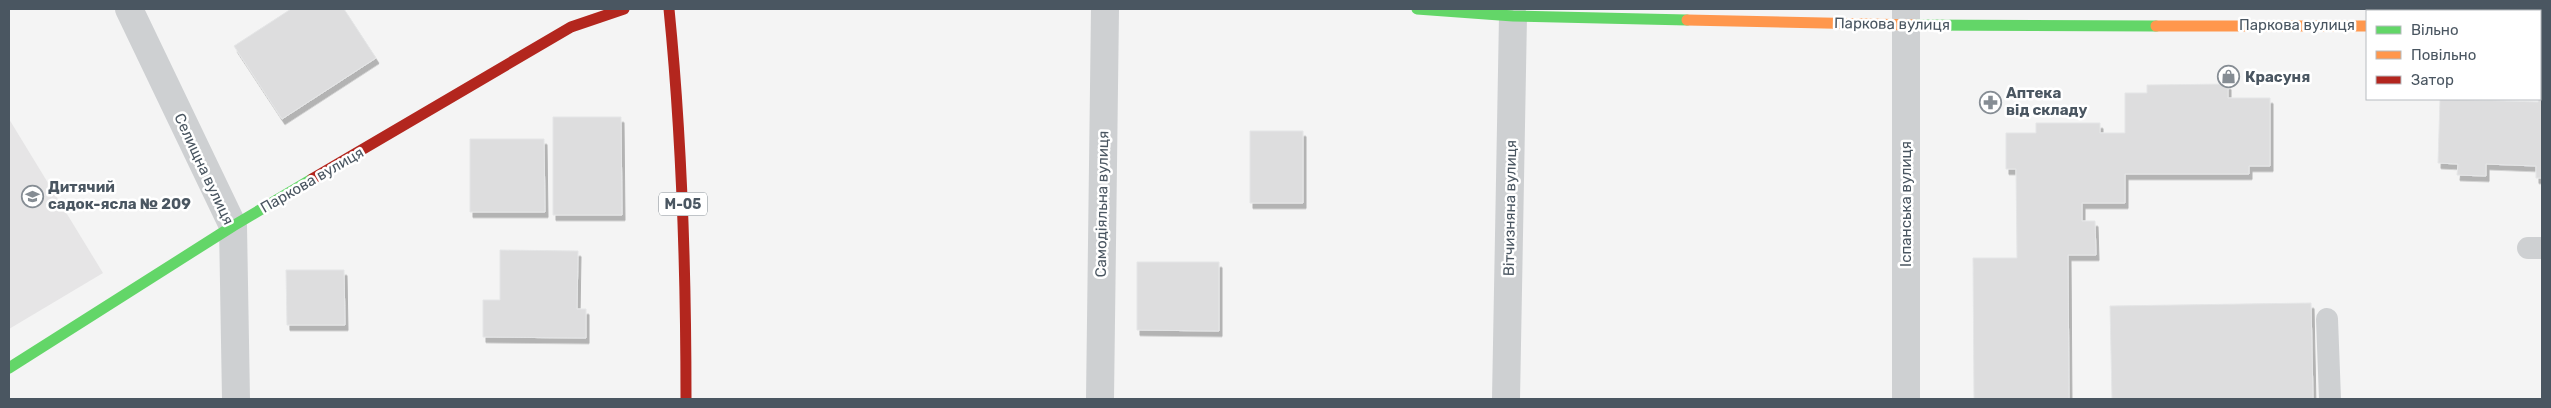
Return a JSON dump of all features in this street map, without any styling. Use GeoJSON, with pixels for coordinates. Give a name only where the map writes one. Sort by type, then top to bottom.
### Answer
{"type":"FeatureCollection","features":[{"type":"Feature","properties":{"kind":"street","name":"Селищна вулиця"},"geometry":{"type":"LineString","coordinates":[[129,9],[233,226],[236,399]]}},
{"type":"Feature","properties":{"kind":"street","name":"Паркова вулиця"},"geometry":{"type":"LineString","coordinates":[[11,363],[233,226],[571,27],[624,9]]}},
{"type":"Feature","properties":{"kind":"street","name":"М-05"},"geometry":{"type":"LineString","coordinates":[[669,9],[681,146],[685,251],[686,399]]}},
{"type":"Feature","properties":{"kind":"street","name":"Самодіяльна вулиця"},"geometry":{"type":"LineString","coordinates":[[1100,399],[1105,9]]}},
{"type":"Feature","properties":{"kind":"street","name":"Паркова вулиця"},"geometry":{"type":"LineString","coordinates":[[1417,9],[1513,16],[1906,17],[2366,26]]}},
{"type":"Feature","properties":{"kind":"street","name":"Вітчизняна вулиця"},"geometry":{"type":"LineString","coordinates":[[1506,399],[1513,16]]}},
{"type":"Feature","properties":{"kind":"street","name":"Іспанська вулиця"},"geometry":{"type":"LineString","coordinates":[[1906,17],[1906,399]]}},
{"type":"Feature","properties":{"kind":"lane"},"geometry":{"type":"LineString","coordinates":[[2328,319],[2330,399]]}},
{"type":"Feature","properties":{"kind":"shaded area","name":"Дитячий садок-ясла № 209"},"geometry":{"type":"Polygon","coordinates":[[[9,119],[103,273],[9,329],[9,119]]]}},
{"type":"Feature","properties":{"kind":"building"},"geometry":{"type":"Polygon","coordinates":[[[291,9],[344,9],[376,58],[282,119],[234,46],[291,9]]]}},
{"type":"Feature","properties":{"kind":"building"},"geometry":{"type":"Polygon","coordinates":[[[2228,84],[2228,98],[2270,98],[2270,166],[2249,166],[2249,174],[2125,174],[2125,203],[2082,203],[2082,221],[2095,221],[2096,255],[2068,255],[2069,399],[1974,399],[1973,258],[2017,258],[2016,169],[2006,169],[2006,133],[2036,133],[2036,123],[2100,123],[2100,133],[2125,133],[2125,93],[2147,93],[2147,85],[2228,84]]]}},
{"type":"Feature","properties":{"kind":"building"},"geometry":{"type":"Polygon","coordinates":[[[2542,93],[2542,178],[2536,178],[2536,166],[2486,164],[2486,176],[2457,175],[2458,164],[2438,163],[2440,100],[2538,102],[2541,100],[2542,93]]]}},
{"type":"Feature","properties":{"kind":"building"},"geometry":{"type":"Polygon","coordinates":[[[553,117],[621,117],[622,215],[553,215],[553,117]]]}},
{"type":"Feature","properties":{"kind":"building"},"geometry":{"type":"Polygon","coordinates":[[[1250,131],[1303,131],[1303,203],[1250,203],[1250,131]]]}},
{"type":"Feature","properties":{"kind":"building"},"geometry":{"type":"Polygon","coordinates":[[[470,139],[544,139],[545,212],[470,212],[470,139]]]}},
{"type":"Feature","properties":{"kind":"building"},"geometry":{"type":"Polygon","coordinates":[[[500,250],[578,251],[577,309],[586,309],[586,338],[483,337],[483,300],[500,300],[500,250]]]}},
{"type":"Feature","properties":{"kind":"building"},"geometry":{"type":"Polygon","coordinates":[[[1137,262],[1219,262],[1219,331],[1137,330],[1137,262]]]}},
{"type":"Feature","properties":{"kind":"building"},"geometry":{"type":"Polygon","coordinates":[[[286,270],[344,270],[345,325],[287,325],[286,270]]]}},
{"type":"Feature","properties":{"kind":"building"},"geometry":{"type":"Polygon","coordinates":[[[2311,303],[2313,399],[2112,399],[2110,306],[2311,303]]]}},
{"type":"Feature","properties":{"kind":"traffic: fast"},"geometry":{"type":"LineString","coordinates":[[1417,9],[1513,16],[1687,20]]}},
{"type":"Feature","properties":{"kind":"traffic: fast"},"geometry":{"type":"LineString","coordinates":[[1915,25],[2156,26]]}},
{"type":"Feature","properties":{"kind":"traffic: fast"},"geometry":{"type":"LineString","coordinates":[[9,368],[233,226],[312,179]]}},
{"type":"Feature","properties":{"kind":"traffic: slow"},"geometry":{"type":"LineString","coordinates":[[1687,20],[1915,25]]}},
{"type":"Feature","properties":{"kind":"traffic: slow"},"geometry":{"type":"LineString","coordinates":[[2156,26],[2366,26]]}},
{"type":"Feature","properties":{"kind":"traffic: jam"},"geometry":{"type":"LineString","coordinates":[[312,179],[571,27],[624,9]]}},
{"type":"Feature","properties":{"kind":"traffic: jam"},"geometry":{"type":"LineString","coordinates":[[669,9],[677,106],[682,204],[686,399]]}},
{"type":"Feature","properties":{"kind":"place","name":"Красуня"},"geometry":{"type":"Point","coordinates":[2229,77]}},
{"type":"Feature","properties":{"kind":"place","name":"Аптека від складу"},"geometry":{"type":"Point","coordinates":[1990,102]}},
{"type":"Feature","properties":{"kind":"place","name":"Дитячий садок-ясла № 209"},"geometry":{"type":"Point","coordinates":[32,196]}}]}
